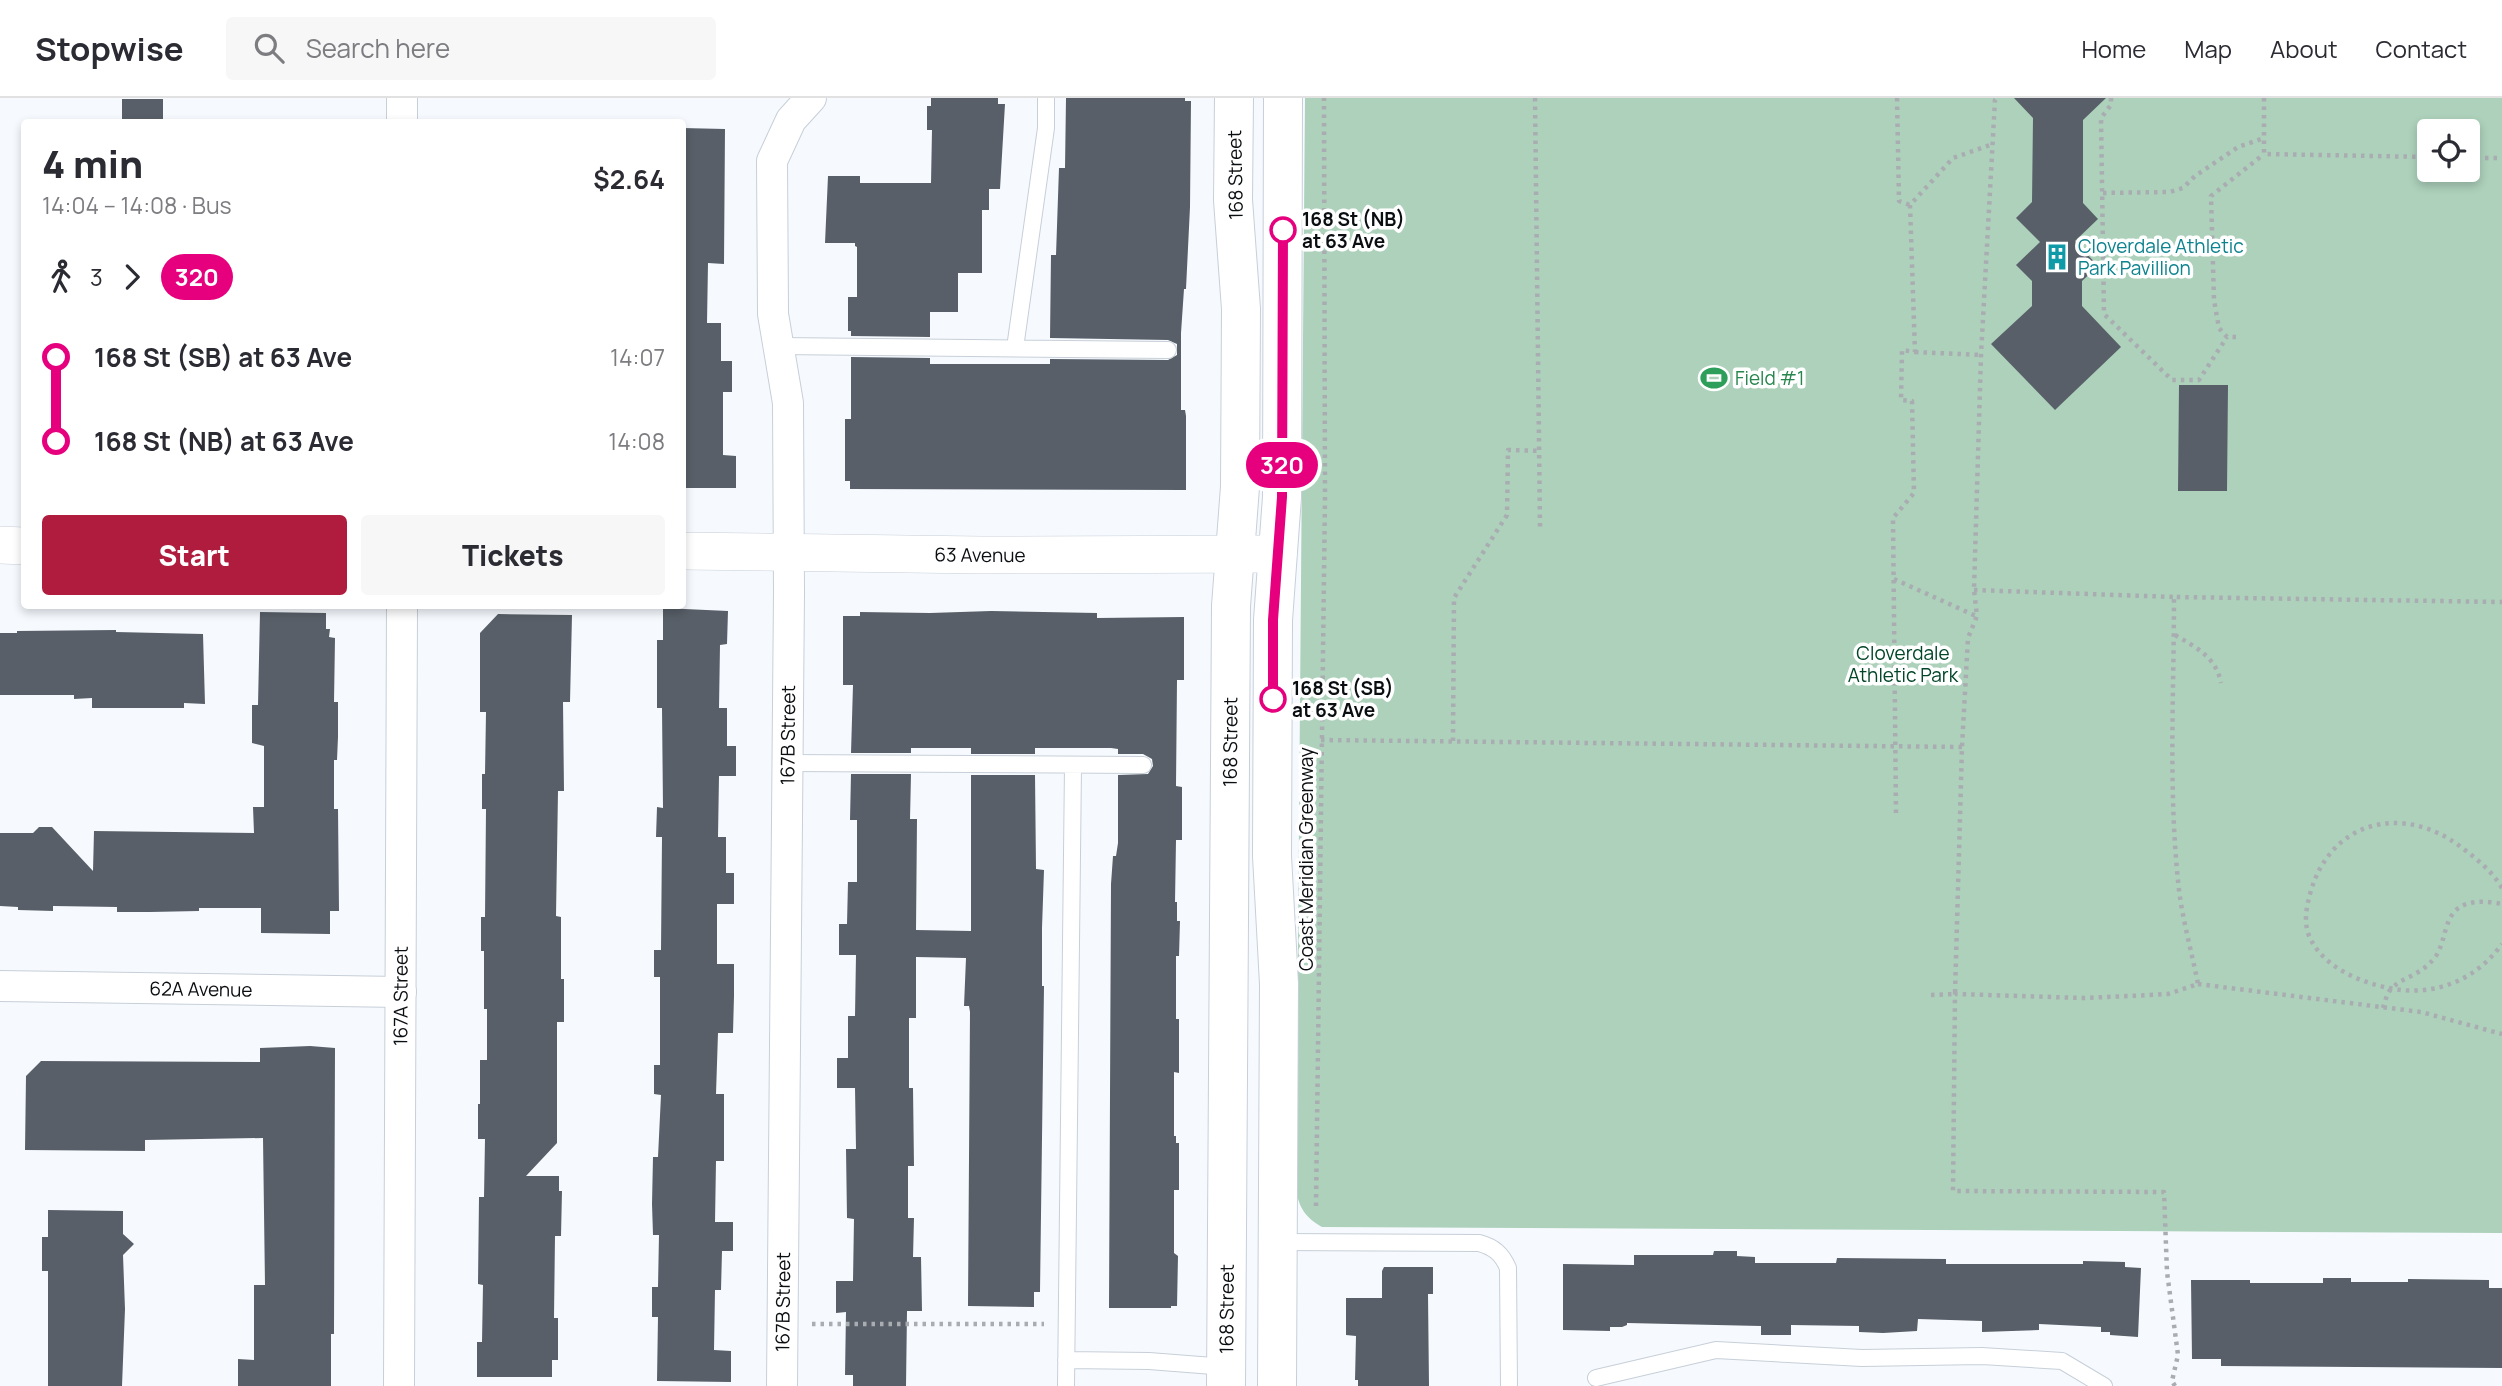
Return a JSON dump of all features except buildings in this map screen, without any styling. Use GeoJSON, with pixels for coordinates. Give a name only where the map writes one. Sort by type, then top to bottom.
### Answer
{"type":"FeatureCollection","features":[{"type":"Feature","properties":{"kind":"main road","name":"168 Street"},"geometry":{"type":"LineString","coordinates":[[1226,1377],[1231,606],[1240,487],[1241,309],[1233,200],[1234,98]]}},
{"type":"Feature","properties":{"kind":"main road"},"geometry":{"type":"LineString","coordinates":[[1277,1386],[1296,1242],[1272,856],[1273,620],[1282,497],[1283,98]]}},
{"type":"Feature","properties":{"kind":"street"},"geometry":{"type":"LineString","coordinates":[[402,98],[402,119]]}},
{"type":"Feature","properties":{"kind":"street","name":"167B Street"},"geometry":{"type":"LineString","coordinates":[[782,1386],[788,763],[788,403],[773,314],[772,161],[791,120],[811,98]]}},
{"type":"Feature","properties":{"kind":"street"},"geometry":{"type":"LineString","coordinates":[[0,545],[21,546]]}},
{"type":"Feature","properties":{"kind":"street","name":"63 Avenue"},"geometry":{"type":"LineString","coordinates":[[686,551],[1278,554]]}},
{"type":"Feature","properties":{"kind":"street","name":"167A Street"},"geometry":{"type":"LineString","coordinates":[[399,1386],[402,609]]}},
{"type":"Feature","properties":{"kind":"street","name":"62A Avenue"},"geometry":{"type":"LineString","coordinates":[[0,986],[401,992]]}},
{"type":"Feature","properties":{"kind":"lane"},"geometry":{"type":"LineString","coordinates":[[1015,348],[1046,128],[1046,98]]}},
{"type":"Feature","properties":{"kind":"lane"},"geometry":{"type":"LineString","coordinates":[[779,346],[1168,350]]}},
{"type":"Feature","properties":{"kind":"lane"},"geometry":{"type":"LineString","coordinates":[[788,763],[1143,765]]}},
{"type":"Feature","properties":{"kind":"lane"},"geometry":{"type":"LineString","coordinates":[[1066,1386],[1073,766]]}},
{"type":"Feature","properties":{"kind":"lane"},"geometry":{"type":"LineString","coordinates":[[1296,1242],[1479,1243],[1489,1246],[1504,1259],[1507,1268],[1509,1386]]}},
{"type":"Feature","properties":{"kind":"lane"},"geometry":{"type":"LineString","coordinates":[[1595,1378],[1716,1350],[1863,1358],[1982,1356],[2062,1361],[2104,1386]]}},
{"type":"Feature","properties":{"kind":"lane"},"geometry":{"type":"LineString","coordinates":[[1066,1360],[1149,1361],[1226,1377]]}},
{"type":"Feature","properties":{"kind":"path","name":"Coast Meridian Greenway"},"geometry":{"type":"LineString","coordinates":[[1296,1242],[1316,1213],[1325,497],[1324,98]]}},
{"type":"Feature","properties":{"kind":"path"},"geometry":{"type":"LineString","coordinates":[[1535,98],[1540,528]]}},
{"type":"Feature","properties":{"kind":"path"},"geometry":{"type":"LineString","coordinates":[[1896,98],[1899,201],[1910,205]]}},
{"type":"Feature","properties":{"kind":"path"},"geometry":{"type":"LineString","coordinates":[[1997,98],[1994,100],[1981,355],[1974,590],[1977,616],[1968,638],[1962,747],[1953,1191],[2164,1192],[2167,1272],[2178,1355],[2172,1381],[2175,1386]]}},
{"type":"Feature","properties":{"kind":"path"},"geometry":{"type":"LineString","coordinates":[[2111,98],[2111,105],[2101,118],[2104,314],[2172,380],[2199,380],[2227,337]]}},
{"type":"Feature","properties":{"kind":"path"},"geometry":{"type":"LineString","coordinates":[[2264,98],[2264,154]]}},
{"type":"Feature","properties":{"kind":"path"},"geometry":{"type":"LineString","coordinates":[[2103,193],[2170,192],[2182,188],[2195,176],[2238,148],[2264,138]]}},
{"type":"Feature","properties":{"kind":"path"},"geometry":{"type":"LineString","coordinates":[[1915,352],[1910,205],[1953,158],[1993,144]]}},
{"type":"Feature","properties":{"kind":"path"},"geometry":{"type":"LineString","coordinates":[[2236,337],[2227,337],[2219,328],[2214,300],[2211,197],[2264,154],[2417,157]]}},
{"type":"Feature","properties":{"kind":"path"},"geometry":{"type":"LineString","coordinates":[[2480,158],[2502,158]]}},
{"type":"Feature","properties":{"kind":"path"},"geometry":{"type":"LineString","coordinates":[[1896,813],[1893,518],[1914,494],[1912,401],[1901,400],[1902,350],[1981,355]]}},
{"type":"Feature","properties":{"kind":"path"},"geometry":{"type":"LineString","coordinates":[[1453,741],[1454,598],[1507,515],[1507,450],[1541,451]]}},
{"type":"Feature","properties":{"kind":"path"},"geometry":{"type":"LineString","coordinates":[[1894,579],[1977,616]]}},
{"type":"Feature","properties":{"kind":"path"},"geometry":{"type":"LineString","coordinates":[[1974,590],[2175,597],[2502,602]]}},
{"type":"Feature","properties":{"kind":"path"},"geometry":{"type":"LineString","coordinates":[[2175,597],[2172,773],[2174,836],[2179,893],[2198,984]]}},
{"type":"Feature","properties":{"kind":"path"},"geometry":{"type":"LineString","coordinates":[[2175,635],[2202,652],[2218,668],[2221,683]]}},
{"type":"Feature","properties":{"kind":"path"},"geometry":{"type":"LineString","coordinates":[[1321,740],[1962,747]]}},
{"type":"Feature","properties":{"kind":"path"},"geometry":{"type":"LineString","coordinates":[[2502,888],[2477,859],[2449,838],[2405,822],[2378,824],[2359,830],[2342,841],[2316,874],[2306,911],[2306,927],[2311,942],[2343,971],[2363,982],[2390,988],[2419,992],[2440,989],[2478,970],[2493,957],[2502,944]]}},
{"type":"Feature","properties":{"kind":"path"},"geometry":{"type":"LineString","coordinates":[[2383,1008],[2390,988],[2420,972],[2434,958],[2444,944],[2448,924],[2455,910],[2472,902],[2502,904]]}},
{"type":"Feature","properties":{"kind":"path"},"geometry":{"type":"LineString","coordinates":[[1931,995],[2084,998],[2168,994],[2198,984],[2421,1012],[2502,1034]]}},
{"type":"Feature","properties":{"kind":"path"},"geometry":{"type":"LineString","coordinates":[[803,1324],[1045,1324]]}},
{"type":"Feature","properties":{"kind":"green space","name":"Cloverdale Athletic Park"},"geometry":{"type":"Polygon","coordinates":[[[1305,98],[2502,98],[2502,1233],[1322,1227],[1304,1212],[1296,1190],[1305,98]]]}},
{"type":"Feature","properties":{"kind":"bus line","name":"320"},"geometry":{"type":"LineString","coordinates":[[1273,699],[1273,620],[1282,497],[1283,230]]}},
{"type":"Feature","properties":{"kind":"place","name":"168 St (NB) at 63 Ave"},"geometry":{"type":"Point","coordinates":[1283,230]}},
{"type":"Feature","properties":{"kind":"place","name":"Cloverdale Athletic Park Pavillion"},"geometry":{"type":"Point","coordinates":[2057,257]}},
{"type":"Feature","properties":{"kind":"place","name":"Field #1"},"geometry":{"type":"Point","coordinates":[1714,378]}},
{"type":"Feature","properties":{"kind":"place","name":"168 St (SB) at 63 Ave"},"geometry":{"type":"Point","coordinates":[1273,699]}}]}
